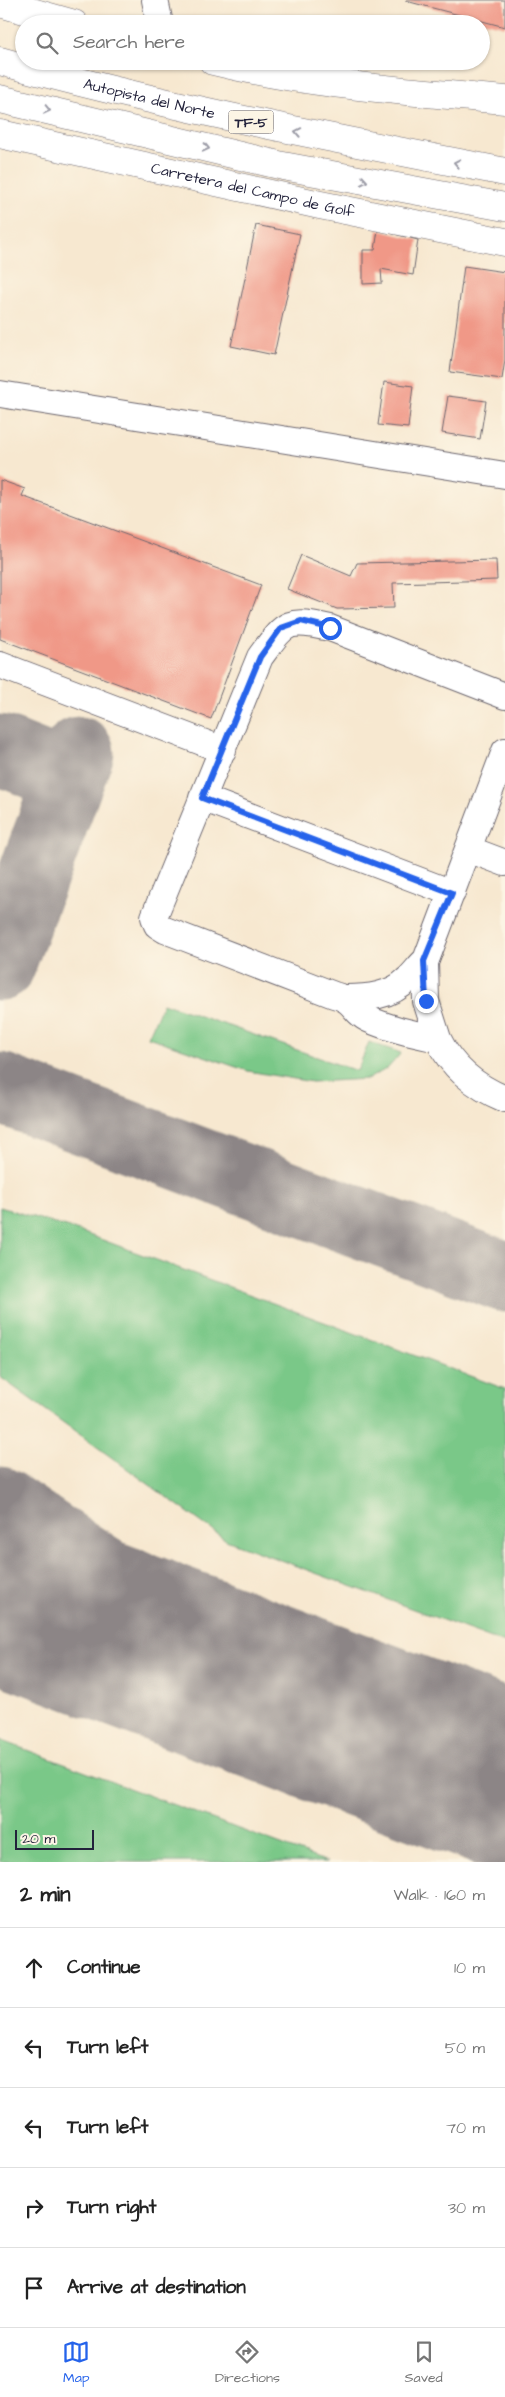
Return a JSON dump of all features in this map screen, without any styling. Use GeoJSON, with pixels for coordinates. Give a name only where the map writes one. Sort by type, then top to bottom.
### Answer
{"type":"FeatureCollection","features":[{"type":"Feature","properties":{"kind":"main road"},"geometry":{"type":"LineString","coordinates":[[0,3],[42,15]]}},
{"type":"Feature","properties":{"kind":"main road","name":"Autopista del Norte"},"geometry":{"type":"LineString","coordinates":[[0,61],[15,65]]}},
{"type":"Feature","properties":{"kind":"main road","name":"Autopista del Norte"},"geometry":{"type":"LineString","coordinates":[[32,70],[74,82],[263,125],[505,172]]}},
{"type":"Feature","properties":{"kind":"main road"},"geometry":{"type":"LineString","coordinates":[[248,70],[263,74],[336,84],[505,100]]}},
{"type":"Feature","properties":{"kind":"main road","name":"TF-5"},"geometry":{"type":"LineString","coordinates":[[0,99],[283,166],[505,207]]}},
{"type":"Feature","properties":{"kind":"main road","name":"Carretera del Campo de Golf"},"geometry":{"type":"LineString","coordinates":[[0,134],[320,205],[505,242]]}},
{"type":"Feature","properties":{"kind":"street"},"geometry":{"type":"LineString","coordinates":[[155,0],[158,15]]}},
{"type":"Feature","properties":{"kind":"street"},"geometry":{"type":"LineString","coordinates":[[0,394],[505,475]]}},
{"type":"Feature","properties":{"kind":"street"},"geometry":{"type":"LineString","coordinates":[[505,696],[330,628],[301,621],[281,628],[260,657],[155,912],[154,917],[157,925],[165,930],[334,995],[346,998],[370,997],[392,990],[406,982],[424,961],[452,893],[505,751]]}},
{"type":"Feature","properties":{"kind":"street"},"geometry":{"type":"LineString","coordinates":[[0,665],[223,750]]}},
{"type":"Feature","properties":{"kind":"street"},"geometry":{"type":"LineString","coordinates":[[202,798],[452,893]]}},
{"type":"Feature","properties":{"kind":"street"},"geometry":{"type":"LineString","coordinates":[[468,849],[505,863]]}},
{"type":"Feature","properties":{"kind":"street"},"geometry":{"type":"LineString","coordinates":[[424,961],[426,1001],[438,1039],[461,1073],[493,1094],[505,1099]]}},
{"type":"Feature","properties":{"kind":"street"},"geometry":{"type":"LineString","coordinates":[[346,998],[366,1018],[397,1029],[438,1039]]}},
{"type":"Feature","properties":{"kind":"green space"},"geometry":{"type":"Polygon","coordinates":[[[163,1003],[357,1071],[369,1042],[401,1053],[388,1068],[368,1079],[312,1082],[248,1071],[148,1037],[163,1003]]]}},
{"type":"Feature","properties":{"kind":"green space"},"geometry":{"type":"Polygon","coordinates":[[[0,1207],[73,1229],[505,1389],[505,1643],[226,1540],[0,1377],[0,1207]]]}},
{"type":"Feature","properties":{"kind":"green space"},"geometry":{"type":"Polygon","coordinates":[[[0,1740],[327,1862],[0,1862],[0,1740]]]}},
{"type":"Feature","properties":{"kind":"building"},"geometry":{"type":"Polygon","coordinates":[[[505,0],[505,27],[490,23],[490,15],[459,15],[406,1],[505,0]]]}},
{"type":"Feature","properties":{"kind":"building"},"geometry":{"type":"Polygon","coordinates":[[[256,225],[300,234],[274,355],[231,346],[256,225]]]}},
{"type":"Feature","properties":{"kind":"building"},"geometry":{"type":"Polygon","coordinates":[[[378,230],[418,240],[413,275],[381,269],[382,283],[363,284],[363,250],[375,250],[378,230]]]}},
{"type":"Feature","properties":{"kind":"building"},"geometry":{"type":"Polygon","coordinates":[[[464,266],[505,272],[505,360],[502,379],[450,372],[464,266]]]}},
{"type":"Feature","properties":{"kind":"building"},"geometry":{"type":"Polygon","coordinates":[[[384,382],[413,386],[408,428],[378,425],[384,382]]]}},
{"type":"Feature","properties":{"kind":"building"},"geometry":{"type":"Polygon","coordinates":[[[448,396],[486,401],[480,439],[442,433],[448,396]]]}},
{"type":"Feature","properties":{"kind":"building"},"geometry":{"type":"Polygon","coordinates":[[[0,480],[25,489],[22,496],[261,585],[211,719],[0,639],[0,480]]]}},
{"type":"Feature","properties":{"kind":"building"},"geometry":{"type":"Polygon","coordinates":[[[301,555],[351,576],[357,563],[496,560],[497,580],[393,583],[394,608],[337,609],[287,589],[301,555]]]}},
{"type":"Feature","properties":{"kind":"taxiway"},"geometry":{"type":"LineString","coordinates":[[0,750],[53,771],[62,791],[59,805]]}},
{"type":"Feature","properties":{"kind":"taxiway"},"geometry":{"type":"LineString","coordinates":[[0,965],[79,752]]}},
{"type":"Feature","properties":{"kind":"taxiway"},"geometry":{"type":"LineString","coordinates":[[0,1088],[505,1277]]}},
{"type":"Feature","properties":{"kind":"taxiway"},"geometry":{"type":"LineString","coordinates":[[0,1502],[170,1614],[344,1720]]}},
{"type":"Feature","properties":{"kind":"runway"},"geometry":{"type":"LineString","coordinates":[[0,1591],[505,1781]]}},
{"type":"Feature","properties":{"kind":"route"},"geometry":{"type":"LineString","coordinates":[[330,628],[301,621],[281,628],[260,657],[202,798],[452,893],[424,961],[426,1001]]}}]}
